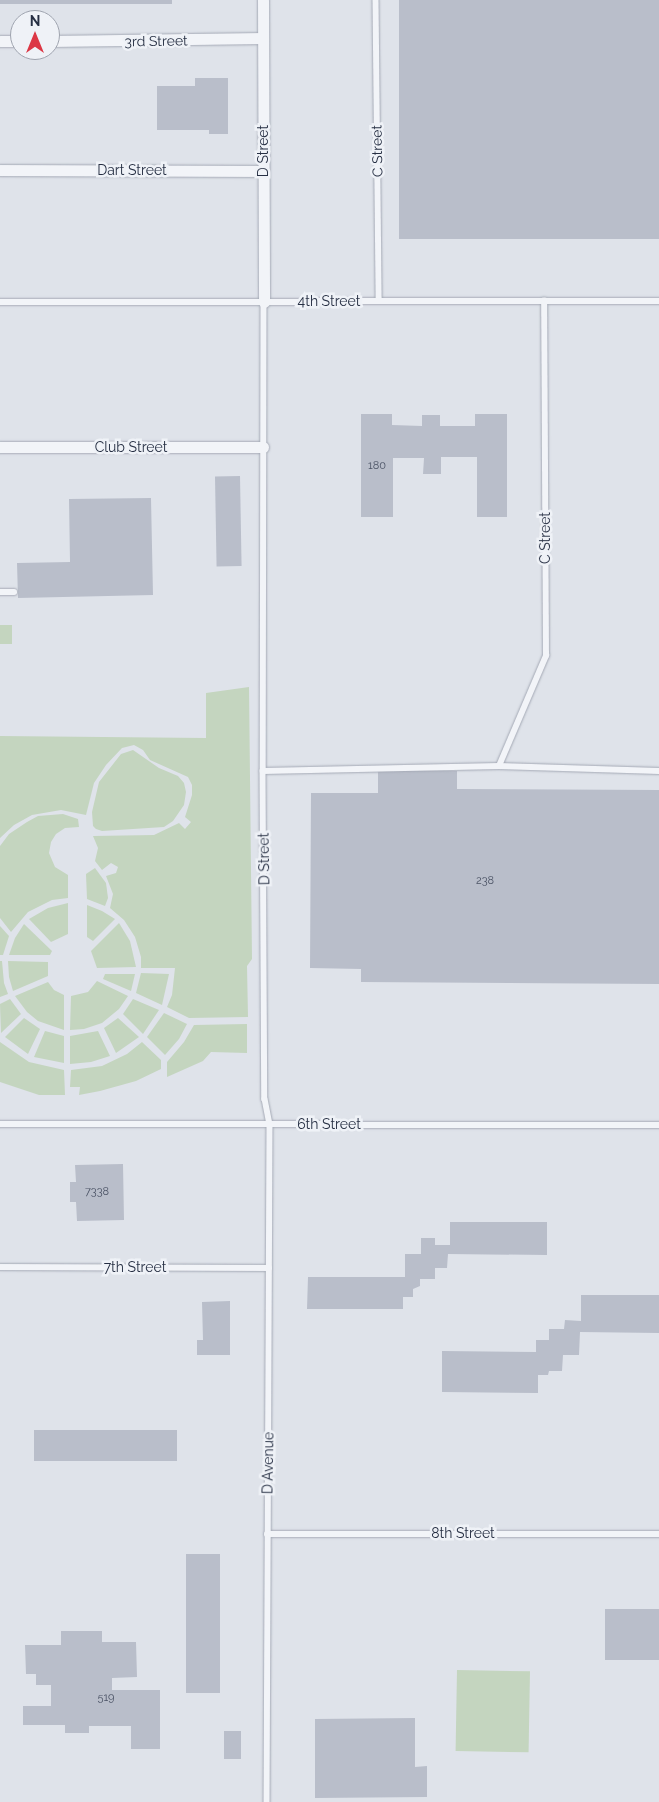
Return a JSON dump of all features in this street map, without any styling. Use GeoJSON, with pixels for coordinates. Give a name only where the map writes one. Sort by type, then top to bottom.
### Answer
{"type":"FeatureCollection","features":[{"type":"Feature","properties":{"kind":"street","name":"D Street"},"geometry":{"type":"LineString","coordinates":[[263,0],[264,302]]}},
{"type":"Feature","properties":{"kind":"street","name":"3rd Street"},"geometry":{"type":"LineString","coordinates":[[60,41],[263,38]]}},
{"type":"Feature","properties":{"kind":"street","name":"Dart Street"},"geometry":{"type":"LineString","coordinates":[[0,170],[263,171]]}},
{"type":"Feature","properties":{"kind":"street","name":"Club Street"},"geometry":{"type":"LineString","coordinates":[[0,447],[262,447]]}},
{"type":"Feature","properties":{"kind":"lane","name":"C Street"},"geometry":{"type":"LineString","coordinates":[[376,0],[379,301]]}},
{"type":"Feature","properties":{"kind":"lane","name":"C Street"},"geometry":{"type":"LineString","coordinates":[[499,766],[546,656],[544,301]]}},
{"type":"Feature","properties":{"kind":"lane","name":"4th Street"},"geometry":{"type":"LineString","coordinates":[[0,302],[659,301]]}},
{"type":"Feature","properties":{"kind":"lane"},"geometry":{"type":"LineString","coordinates":[[262,447],[264,302]]}},
{"type":"Feature","properties":{"kind":"lane","name":"D Street"},"geometry":{"type":"LineString","coordinates":[[262,447],[265,1099],[270,1124]]}},
{"type":"Feature","properties":{"kind":"lane"},"geometry":{"type":"LineString","coordinates":[[0,592],[14,592]]}},
{"type":"Feature","properties":{"kind":"lane"},"geometry":{"type":"LineString","coordinates":[[263,771],[499,766],[659,771]]}},
{"type":"Feature","properties":{"kind":"lane","name":"6th Street"},"geometry":{"type":"LineString","coordinates":[[0,1124],[659,1125]]}},
{"type":"Feature","properties":{"kind":"lane","name":"D Avenue"},"geometry":{"type":"LineString","coordinates":[[267,1802],[270,1124]]}},
{"type":"Feature","properties":{"kind":"lane","name":"7th Street"},"geometry":{"type":"LineString","coordinates":[[0,1267],[269,1268]]}},
{"type":"Feature","properties":{"kind":"lane","name":"8th Street"},"geometry":{"type":"LineString","coordinates":[[267,1534],[659,1534]]}},
{"type":"Feature","properties":{"kind":"green space"},"geometry":{"type":"Polygon","coordinates":[[[0,625],[12,625],[12,644],[0,644],[0,625]]]}},
{"type":"Feature","properties":{"kind":"green space"},"geometry":{"type":"Polygon","coordinates":[[[249,687],[252,959],[247,966],[248,1017],[189,1018],[167,1007],[172,995],[175,968],[141,968],[141,957],[135,937],[124,920],[110,908],[113,894],[106,876],[116,873],[118,867],[111,863],[102,870],[95,861],[98,848],[93,836],[154,835],[179,823],[185,829],[191,822],[185,817],[192,795],[192,785],[188,777],[150,760],[143,750],[134,745],[122,748],[106,765],[94,783],[86,815],[61,810],[32,815],[14,825],[0,838],[0,736],[206,738],[206,693],[249,687]]]}},
{"type":"Feature","properties":{"kind":"green space"},"geometry":{"type":"Polygon","coordinates":[[[133,750],[159,768],[178,776],[184,783],[186,792],[184,805],[173,821],[164,827],[102,831],[96,829],[93,826],[92,812],[99,782],[121,754],[133,750]]]}},
{"type":"Feature","properties":{"kind":"green space"},"geometry":{"type":"Polygon","coordinates":[[[63,814],[78,819],[79,827],[65,828],[56,834],[51,842],[49,853],[55,867],[68,875],[68,898],[52,900],[28,912],[11,932],[0,918],[0,846],[9,834],[38,816],[63,814]]]}},
{"type":"Feature","properties":{"kind":"green space"},"geometry":{"type":"Polygon","coordinates":[[[95,868],[106,883],[108,898],[105,906],[87,899],[86,874],[95,868]]]}},
{"type":"Feature","properties":{"kind":"green space"},"geometry":{"type":"Polygon","coordinates":[[[68,903],[68,934],[51,942],[29,919],[48,908],[68,903]]]}},
{"type":"Feature","properties":{"kind":"green space"},"geometry":{"type":"Polygon","coordinates":[[[87,905],[115,919],[93,941],[87,937],[87,905]]]}},
{"type":"Feature","properties":{"kind":"green space"},"geometry":{"type":"Polygon","coordinates":[[[119,923],[130,941],[136,967],[97,968],[91,951],[119,923]]]}},
{"type":"Feature","properties":{"kind":"green space"},"geometry":{"type":"Polygon","coordinates":[[[24,924],[52,951],[50,955],[9,955],[15,938],[24,924]]]}},
{"type":"Feature","properties":{"kind":"green space"},"geometry":{"type":"Polygon","coordinates":[[[0,926],[9,936],[3,955],[0,955],[0,926]]]}},
{"type":"Feature","properties":{"kind":"green space"},"geometry":{"type":"Polygon","coordinates":[[[0,961],[2,961],[4,983],[8,994],[0,997],[0,961]]]}},
{"type":"Feature","properties":{"kind":"green space"},"geometry":{"type":"Polygon","coordinates":[[[8,961],[48,962],[48,976],[13,991],[9,977],[8,961]]]}},
{"type":"Feature","properties":{"kind":"green space"},"geometry":{"type":"Polygon","coordinates":[[[141,973],[169,974],[162,1005],[136,993],[141,973]]]}},
{"type":"Feature","properties":{"kind":"green space"},"geometry":{"type":"Polygon","coordinates":[[[105,974],[135,974],[131,991],[103,979],[105,974]]]}},
{"type":"Feature","properties":{"kind":"green space"},"geometry":{"type":"Polygon","coordinates":[[[97,981],[128,996],[119,1009],[102,1023],[84,1029],[70,1030],[71,996],[88,992],[97,981]]]}},
{"type":"Feature","properties":{"kind":"green space"},"geometry":{"type":"Polygon","coordinates":[[[48,982],[54,990],[64,995],[64,1030],[38,1021],[27,1012],[15,996],[48,982]]]}},
{"type":"Feature","properties":{"kind":"green space"},"geometry":{"type":"Polygon","coordinates":[[[10,999],[21,1014],[1,1033],[0,1004],[10,999]]]}},
{"type":"Feature","properties":{"kind":"green space"},"geometry":{"type":"Polygon","coordinates":[[[133,999],[159,1010],[143,1034],[123,1014],[133,999]]]}},
{"type":"Feature","properties":{"kind":"green space"},"geometry":{"type":"Polygon","coordinates":[[[164,1013],[187,1024],[179,1039],[165,1055],[147,1037],[164,1013]]]}},
{"type":"Feature","properties":{"kind":"green space"},"geometry":{"type":"Polygon","coordinates":[[[24,1018],[40,1029],[28,1054],[5,1037],[24,1018]]]}},
{"type":"Feature","properties":{"kind":"green space"},"geometry":{"type":"Polygon","coordinates":[[[118,1018],[139,1037],[116,1053],[104,1028],[118,1018]]]}},
{"type":"Feature","properties":{"kind":"green space"},"geometry":{"type":"Polygon","coordinates":[[[247,1024],[247,1053],[211,1052],[203,1061],[167,1077],[167,1062],[184,1042],[194,1025],[247,1024]]]}},
{"type":"Feature","properties":{"kind":"green space"},"geometry":{"type":"Polygon","coordinates":[[[45,1031],[64,1036],[64,1063],[34,1057],[45,1031]]]}},
{"type":"Feature","properties":{"kind":"green space"},"geometry":{"type":"Polygon","coordinates":[[[98,1031],[110,1056],[91,1062],[70,1064],[70,1036],[98,1031]]]}},
{"type":"Feature","properties":{"kind":"green space"},"geometry":{"type":"Polygon","coordinates":[[[0,1042],[29,1062],[64,1070],[65,1095],[39,1095],[0,1082],[0,1042]]]}},
{"type":"Feature","properties":{"kind":"green space"},"geometry":{"type":"Polygon","coordinates":[[[142,1042],[161,1060],[161,1069],[136,1081],[100,1091],[79,1095],[80,1087],[70,1087],[71,1070],[102,1066],[127,1054],[142,1042]]]}},
{"type":"Feature","properties":{"kind":"green space"},"geometry":{"type":"Polygon","coordinates":[[[457,1670],[530,1671],[529,1752],[456,1751],[457,1670]]]}},
{"type":"Feature","properties":{"kind":"building"},"geometry":{"type":"Polygon","coordinates":[[[0,0],[172,0],[172,4],[0,4],[0,0]]]}},
{"type":"Feature","properties":{"kind":"building"},"geometry":{"type":"Polygon","coordinates":[[[399,0],[659,0],[659,239],[399,239],[399,0]]]}},
{"type":"Feature","properties":{"kind":"building"},"geometry":{"type":"Polygon","coordinates":[[[195,78],[228,78],[228,134],[209,134],[209,130],[157,130],[157,86],[195,86],[195,78]]]}},
{"type":"Feature","properties":{"kind":"building"},"geometry":{"type":"Polygon","coordinates":[[[361,414],[392,414],[392,425],[422,426],[422,415],[440,415],[440,426],[475,426],[475,414],[507,414],[507,517],[477,517],[477,457],[441,457],[441,474],[423,474],[424,458],[393,458],[393,517],[361,517],[361,414]]]}},
{"type":"Feature","properties":{"kind":"building"},"geometry":{"type":"Polygon","coordinates":[[[215,476],[240,476],[242,566],[217,566],[215,476]]]}},
{"type":"Feature","properties":{"kind":"building"},"geometry":{"type":"Polygon","coordinates":[[[151,498],[153,595],[18,598],[17,563],[70,562],[69,499],[151,498]]]}},
{"type":"Feature","properties":{"kind":"building"},"geometry":{"type":"Polygon","coordinates":[[[378,770],[457,771],[457,789],[659,790],[659,984],[361,982],[361,969],[310,968],[311,793],[378,793],[378,770]]]}},
{"type":"Feature","properties":{"kind":"building"},"geometry":{"type":"Polygon","coordinates":[[[123,1164],[124,1220],[77,1221],[76,1202],[70,1202],[70,1182],[76,1182],[75,1165],[123,1164]]]}},
{"type":"Feature","properties":{"kind":"building"},"geometry":{"type":"Polygon","coordinates":[[[450,1222],[547,1222],[547,1255],[448,1254],[447,1268],[435,1268],[435,1279],[420,1279],[420,1286],[413,1289],[413,1297],[403,1297],[403,1309],[307,1309],[308,1277],[405,1277],[405,1254],[421,1254],[421,1238],[435,1238],[435,1245],[450,1245],[450,1222]]]}},
{"type":"Feature","properties":{"kind":"building"},"geometry":{"type":"Polygon","coordinates":[[[581,1295],[659,1295],[659,1333],[580,1332],[579,1355],[563,1355],[562,1371],[549,1371],[548,1375],[538,1375],[538,1393],[442,1392],[442,1351],[536,1352],[536,1340],[549,1340],[549,1329],[564,1329],[565,1320],[581,1321],[581,1295]]]}},
{"type":"Feature","properties":{"kind":"building"},"geometry":{"type":"Polygon","coordinates":[[[230,1301],[230,1355],[197,1355],[197,1340],[203,1340],[202,1302],[230,1301]]]}},
{"type":"Feature","properties":{"kind":"building"},"geometry":{"type":"Polygon","coordinates":[[[34,1430],[177,1430],[177,1461],[34,1461],[34,1430]]]}},
{"type":"Feature","properties":{"kind":"building"},"geometry":{"type":"Polygon","coordinates":[[[186,1554],[220,1554],[220,1693],[186,1693],[186,1554]]]}},
{"type":"Feature","properties":{"kind":"building"},"geometry":{"type":"Polygon","coordinates":[[[605,1609],[659,1609],[659,1660],[605,1660],[605,1609]]]}},
{"type":"Feature","properties":{"kind":"building"},"geometry":{"type":"Polygon","coordinates":[[[61,1631],[102,1631],[102,1642],[136,1642],[137,1677],[112,1678],[112,1690],[160,1690],[160,1749],[131,1749],[131,1726],[89,1726],[89,1733],[65,1733],[65,1725],[23,1725],[23,1706],[51,1706],[51,1685],[36,1685],[36,1674],[26,1674],[25,1645],[61,1645],[61,1631]]]}},
{"type":"Feature","properties":{"kind":"building"},"geometry":{"type":"Polygon","coordinates":[[[415,1718],[415,1767],[427,1766],[427,1797],[315,1798],[315,1719],[415,1718]]]}},
{"type":"Feature","properties":{"kind":"building"},"geometry":{"type":"Polygon","coordinates":[[[224,1731],[241,1731],[241,1759],[224,1759],[224,1731]]]}}]}
